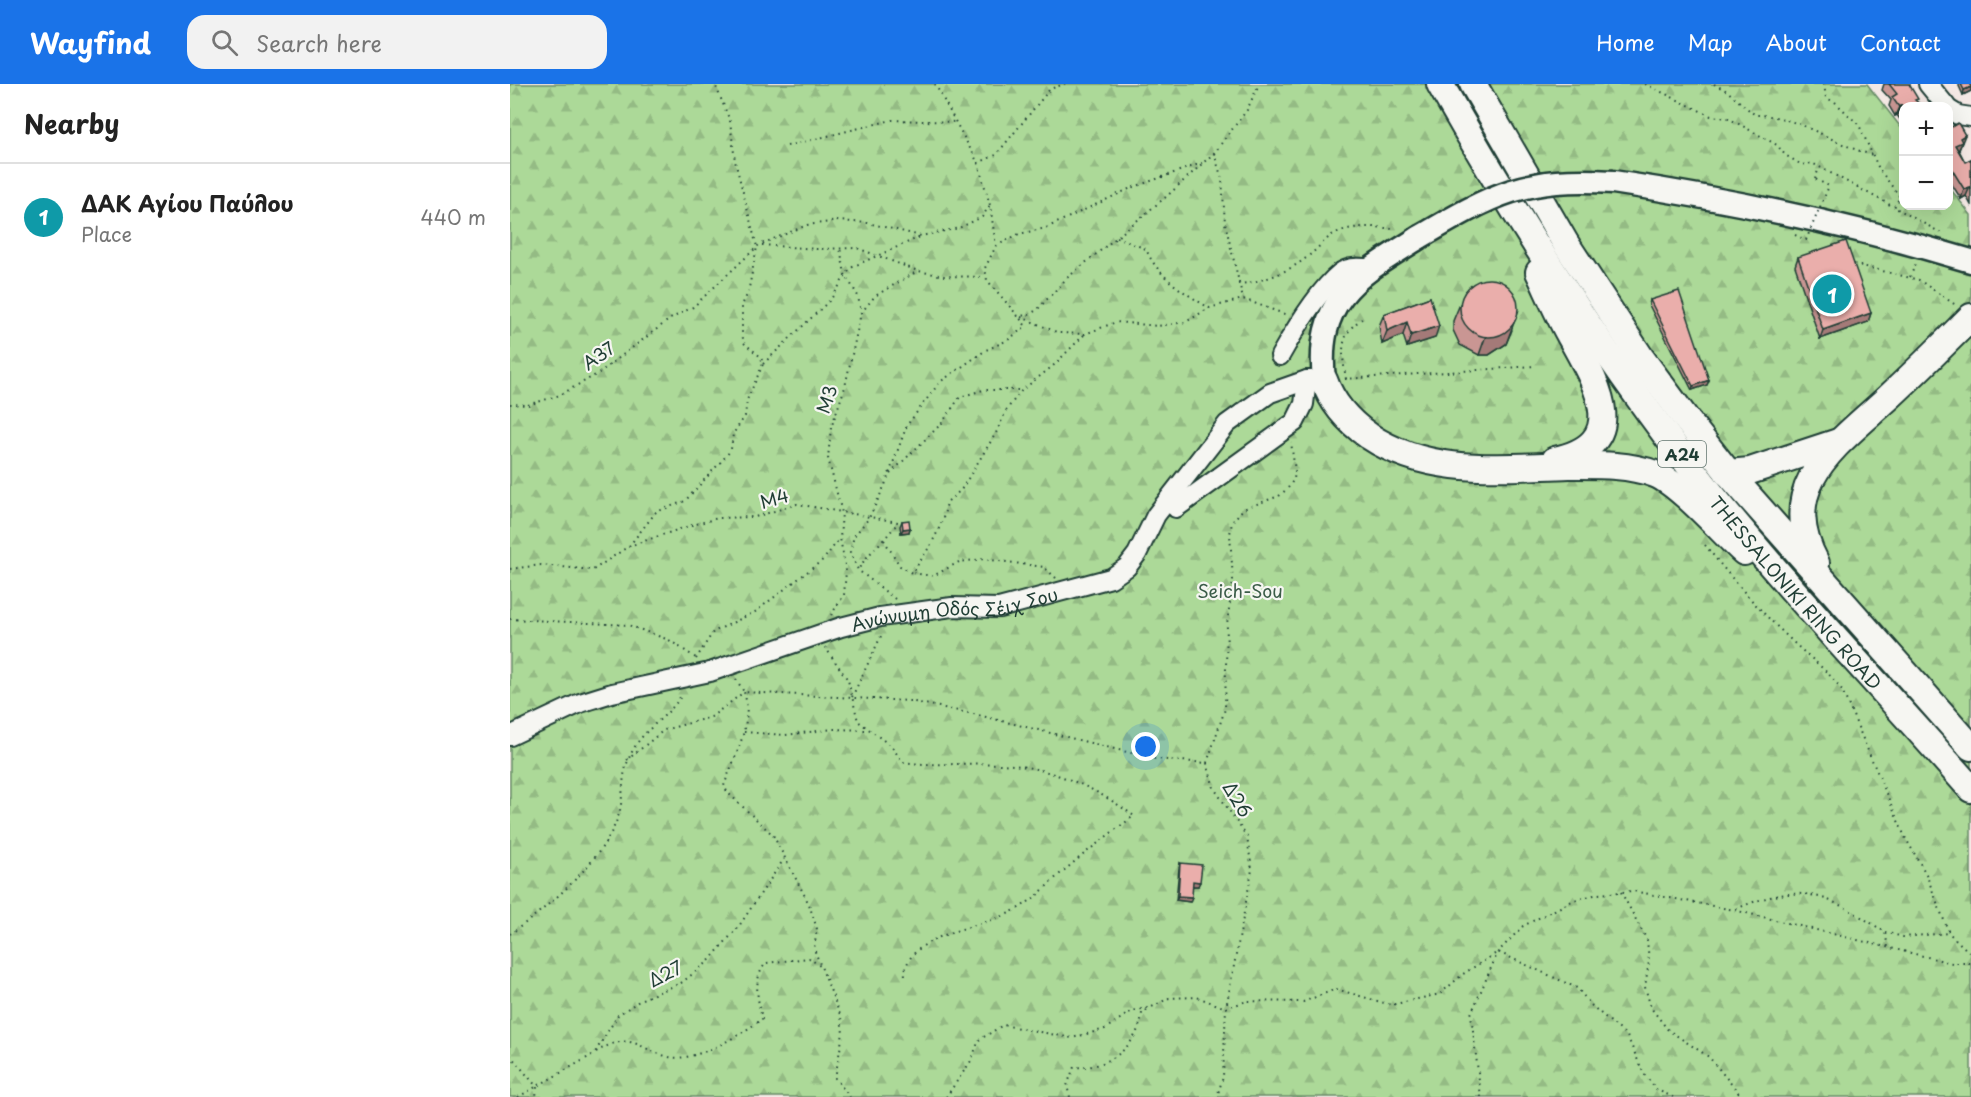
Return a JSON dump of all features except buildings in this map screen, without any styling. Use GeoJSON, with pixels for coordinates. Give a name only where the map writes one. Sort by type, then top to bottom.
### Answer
{"type":"FeatureCollection","features":[{"type":"Feature","properties":{"kind":"highway","name":"THESSALONIKI RING ROAD"},"geometry":{"type":"LineString","coordinates":[[1440,84],[1508,200],[1584,318],[1664,431],[1713,496],[1971,789]]}},
{"type":"Feature","properties":{"kind":"highway","name":"THESSALONIKI RING ROAD"},"geometry":{"type":"LineString","coordinates":[[1473,84],[1566,244],[1641,358],[1728,473],[1971,747]]}},
{"type":"Feature","properties":{"kind":"highway"},"geometry":{"type":"LineString","coordinates":[[1508,200],[1558,314],[1592,375],[1604,407],[1601,430],[1587,448],[1561,459],[1526,467]]}},
{"type":"Feature","properties":{"kind":"highway"},"geometry":{"type":"LineString","coordinates":[[1872,634],[1819,569],[1802,525],[1802,504],[1810,482],[1839,442],[1917,371],[1971,317]]}},
{"type":"Feature","properties":{"kind":"highway"},"geometry":{"type":"LineString","coordinates":[[1326,380],[1337,405],[1352,423],[1377,442],[1413,459],[1459,467],[1614,465],[1655,474],[1681,492],[1748,556],[1780,574]]}},
{"type":"Feature","properties":{"kind":"highway"},"geometry":{"type":"LineString","coordinates":[[1728,473],[1750,471],[1839,442]]}},
{"type":"Feature","properties":{"kind":"main road"},"geometry":{"type":"LineString","coordinates":[[1326,380],[1321,350],[1329,318],[1350,286],[1413,241],[1492,197],[1524,186],[1570,179],[1613,182],[1707,198],[1923,246],[1971,261]]}},
{"type":"Feature","properties":{"kind":"street"},"geometry":{"type":"LineString","coordinates":[[1928,84],[1942,102]]}},
{"type":"Feature","properties":{"kind":"street"},"geometry":{"type":"LineString","coordinates":[[1953,112],[1971,117]]}},
{"type":"Feature","properties":{"kind":"street"},"geometry":{"type":"LineString","coordinates":[[1280,356],[1301,320],[1341,272],[1355,267],[1371,269]]}},
{"type":"Feature","properties":{"kind":"street"},"geometry":{"type":"LineString","coordinates":[[1176,508],[1294,422],[1304,404],[1326,380]]}},
{"type":"Feature","properties":{"kind":"street","name":"Ανώνυμη Οδός Σέιχ Σου"},"geometry":{"type":"LineString","coordinates":[[510,736],[580,704],[612,693],[690,677],[817,635],[887,616],[952,607],[999,608],[1111,578],[1127,567],[1137,554],[1156,515],[1227,424],[1270,393],[1326,380]]}},
{"type":"Feature","properties":{"kind":"path"},"geometry":{"type":"LineString","coordinates":[[715,84],[730,121],[735,161],[758,246],[748,293],[742,305],[742,334],[744,343],[761,357],[763,364]]}},
{"type":"Feature","properties":{"kind":"path"},"geometry":{"type":"LineString","coordinates":[[852,697],[883,637],[887,616],[896,600],[858,570],[850,552],[854,536],[869,518],[907,425],[940,382],[986,350],[1008,340],[1026,326],[986,277],[985,268],[996,246],[990,205],[978,163],[935,84]]}},
{"type":"Feature","properties":{"kind":"path"},"geometry":{"type":"LineString","coordinates":[[978,163],[996,155],[1050,89],[1065,84]]}},
{"type":"Feature","properties":{"kind":"path"},"geometry":{"type":"LineString","coordinates":[[1018,316],[1029,315],[1038,309],[1067,278],[1214,153],[1247,110],[1259,84]]}},
{"type":"Feature","properties":{"kind":"path"},"geometry":{"type":"LineString","coordinates":[[1644,84],[1711,116],[1728,118],[1777,146],[1785,155],[1802,165],[1812,163],[1950,238]]}},
{"type":"Feature","properties":{"kind":"path"},"geometry":{"type":"LineString","coordinates":[[1714,84],[1727,91],[1755,115],[1767,115],[1808,127],[1831,137],[1839,145],[1873,156]]}},
{"type":"Feature","properties":{"kind":"path"},"geometry":{"type":"LineString","coordinates":[[1824,84],[1826,98],[1835,102],[1859,125],[1879,169],[1895,187],[1899,197],[1894,207]]}},
{"type":"Feature","properties":{"kind":"path"},"geometry":{"type":"LineString","coordinates":[[787,146],[892,120],[956,122]]}},
{"type":"Feature","properties":{"kind":"path"},"geometry":{"type":"LineString","coordinates":[[1214,153],[1222,178],[1225,223],[1243,298]]}},
{"type":"Feature","properties":{"kind":"path"},"geometry":{"type":"LineString","coordinates":[[996,246],[1019,234],[1046,228],[1131,188],[1204,162]]}},
{"type":"Feature","properties":{"kind":"path"},"geometry":{"type":"LineString","coordinates":[[1795,235],[1806,240],[1829,186],[1815,178],[1819,168]]}},
{"type":"Feature","properties":{"kind":"path"},"geometry":{"type":"LineString","coordinates":[[629,546],[656,512],[685,501],[727,455],[731,448],[733,434],[745,416],[747,400],[763,364],[794,337],[817,310],[830,300],[845,274],[877,255],[921,236],[959,228],[982,218],[990,205]]}},
{"type":"Feature","properties":{"kind":"path"},"geometry":{"type":"LineString","coordinates":[[758,246],[807,225],[838,221],[868,223],[921,236]]}},
{"type":"Feature","properties":{"kind":"path"},"geometry":{"type":"LineString","coordinates":[[1238,284],[1251,283],[1283,271],[1308,256],[1333,234],[1359,227],[1392,229],[1413,241]]}},
{"type":"Feature","properties":{"kind":"path"},"geometry":{"type":"LineString","coordinates":[[1116,237],[1146,249],[1151,262],[1165,278],[1209,308]]}},
{"type":"Feature","properties":{"kind":"path"},"geometry":{"type":"LineString","coordinates":[[758,246],[856,248],[918,271],[944,276],[986,277]]}},
{"type":"Feature","properties":{"kind":"path","name":"Α37"},"geometry":{"type":"LineString","coordinates":[[510,405],[528,405],[561,395],[599,373],[670,319],[693,307],[758,246]]}},
{"type":"Feature","properties":{"kind":"path"},"geometry":{"type":"LineString","coordinates":[[840,248],[845,274],[858,296],[861,313]]}},
{"type":"Feature","properties":{"kind":"path"},"geometry":{"type":"LineString","coordinates":[[1854,264],[1919,280],[1971,317]]}},
{"type":"Feature","properties":{"kind":"path"},"geometry":{"type":"LineString","coordinates":[[861,313],[875,296],[918,271]]}},
{"type":"Feature","properties":{"kind":"path"},"geometry":{"type":"LineString","coordinates":[[1018,316],[1059,333],[1085,334],[1116,322],[1158,326],[1186,322],[1209,308],[1243,298],[1301,320]]}},
{"type":"Feature","properties":{"kind":"path","name":"M3"},"geometry":{"type":"LineString","coordinates":[[817,635],[844,595],[846,571],[840,538],[842,513],[828,458],[831,428],[845,387],[861,313]]}},
{"type":"Feature","properties":{"kind":"path"},"geometry":{"type":"LineString","coordinates":[[1326,380],[1342,352],[1345,336],[1352,325],[1362,319]]}},
{"type":"Feature","properties":{"kind":"path"},"geometry":{"type":"LineString","coordinates":[[912,573],[933,543],[943,521],[947,502],[961,490],[996,433],[1006,409],[1022,390],[1053,366],[1085,334]]}},
{"type":"Feature","properties":{"kind":"path"},"geometry":{"type":"LineString","coordinates":[[1326,380],[1535,366]]}},
{"type":"Feature","properties":{"kind":"path"},"geometry":{"type":"LineString","coordinates":[[887,476],[942,423],[960,397],[983,390],[1022,390]]}},
{"type":"Feature","properties":{"kind":"path"},"geometry":{"type":"LineString","coordinates":[[627,760],[664,730],[711,717],[744,692],[910,701],[978,715],[1155,759],[1207,763],[1225,709],[1227,624],[1233,580],[1232,522],[1243,509],[1279,496],[1288,488],[1294,479],[1295,471],[1291,440]]}},
{"type":"Feature","properties":{"kind":"path","name":"M4"},"geometry":{"type":"LineString","coordinates":[[510,569],[541,565],[561,566],[573,570],[593,570],[629,546],[718,518],[755,517],[796,504],[898,522],[884,539]]}},
{"type":"Feature","properties":{"kind":"path"},"geometry":{"type":"LineString","coordinates":[[510,934],[538,915],[598,852],[611,834],[620,810],[624,766],[627,760],[640,736],[680,698],[696,658],[713,632],[755,612],[824,559],[840,538]]}},
{"type":"Feature","properties":{"kind":"path"},"geometry":{"type":"LineString","coordinates":[[858,570],[869,552],[884,539],[900,566],[912,573],[933,576],[959,562],[967,561],[1015,561],[1044,567],[1069,589]]}},
{"type":"Feature","properties":{"kind":"path"},"geometry":{"type":"LineString","coordinates":[[1705,545],[1739,589],[1831,675],[1842,690],[1905,837],[1926,874],[1949,933],[1971,954]]}},
{"type":"Feature","properties":{"kind":"path"},"geometry":{"type":"LineString","coordinates":[[510,619],[628,625],[669,640],[696,658]]}},
{"type":"Feature","properties":{"kind":"path"},"geometry":{"type":"LineString","coordinates":[[817,635],[833,662],[848,680],[858,721],[891,746],[903,762],[921,765],[1002,764],[1038,770],[1082,783],[1134,816],[1060,874],[1032,902],[1000,918],[966,926],[934,940],[913,955],[905,980]]}},
{"type":"Feature","properties":{"kind":"path"},"geometry":{"type":"LineString","coordinates":[[728,666],[744,692],[748,706],[743,732],[724,786],[728,793],[773,835],[809,904],[817,929],[814,949],[842,1025],[835,1078],[850,1097]]}},
{"type":"Feature","properties":{"kind":"path"},"geometry":{"type":"LineString","coordinates":[[743,732],[785,735],[834,729],[867,730]]}},
{"type":"Feature","properties":{"kind":"path","name":"Δ26"},"geometry":{"type":"LineString","coordinates":[[1207,763],[1214,788],[1247,837],[1252,857],[1252,870],[1226,1008],[1223,1077],[1217,1097]]}},
{"type":"Feature","properties":{"kind":"path","name":"Δ27"},"geometry":{"type":"LineString","coordinates":[[518,1097],[594,1054],[618,1015],[642,999],[681,983],[708,962],[739,926],[784,859]]}},
{"type":"Feature","properties":{"kind":"path"},"geometry":{"type":"LineString","coordinates":[[1070,1097],[1067,1086],[1074,1067],[1090,1069],[1116,1058],[1140,1030],[1142,1013],[1169,998],[1197,997],[1226,1008],[1247,1001],[1304,1002],[1336,989],[1391,1005],[1440,994],[1463,974],[1498,952],[1523,926],[1553,909],[1598,894],[1633,891],[1734,910],[1952,963],[1971,963]]}},
{"type":"Feature","properties":{"kind":"path"},"geometry":{"type":"LineString","coordinates":[[1621,892],[1645,932],[1650,949],[1644,987],[1651,1008],[1668,1030],[1709,1057],[1726,1081],[1738,1092],[1739,1097]]}},
{"type":"Feature","properties":{"kind":"path"},"geometry":{"type":"LineString","coordinates":[[1734,910],[1782,893],[1809,894],[1839,903],[1885,932],[1903,937],[1949,933]]}},
{"type":"Feature","properties":{"kind":"path"},"geometry":{"type":"LineString","coordinates":[[1885,932],[1887,947]]}},
{"type":"Feature","properties":{"kind":"path"},"geometry":{"type":"LineString","coordinates":[[1481,1097],[1471,1014],[1498,952]]}},
{"type":"Feature","properties":{"kind":"path"},"geometry":{"type":"LineString","coordinates":[[1498,952],[1577,988],[1593,1006],[1627,1035],[1644,1074],[1657,1090],[1673,1097]]}},
{"type":"Feature","properties":{"kind":"path"},"geometry":{"type":"LineString","coordinates":[[594,1054],[612,1042],[630,1041],[671,1058],[705,1051],[735,1039],[762,1019],[756,991],[759,972],[766,963],[808,958],[821,966]]}},
{"type":"Feature","properties":{"kind":"path"},"geometry":{"type":"LineString","coordinates":[[946,1097],[971,1061],[979,1040],[1003,1025],[1072,1038],[1105,1029],[1132,1011],[1152,1007]]}},
{"type":"Feature","properties":{"kind":"path"},"geometry":{"type":"LineString","coordinates":[[510,1055],[537,1087],[536,1097]]}},
{"type":"Feature","properties":{"kind":"green space","name":"Seich-Sou"},"geometry":{"type":"Polygon","coordinates":[[[510,84],[1867,84],[1899,125],[1899,210],[1953,210],[1953,192],[1971,215],[1971,1097],[510,1097],[510,84]]]}},
{"type":"Feature","properties":{"kind":"place","name":"ΔΑΚ Αγίου Παύλου"},"geometry":{"type":"Point","coordinates":[1832,294]}}]}
